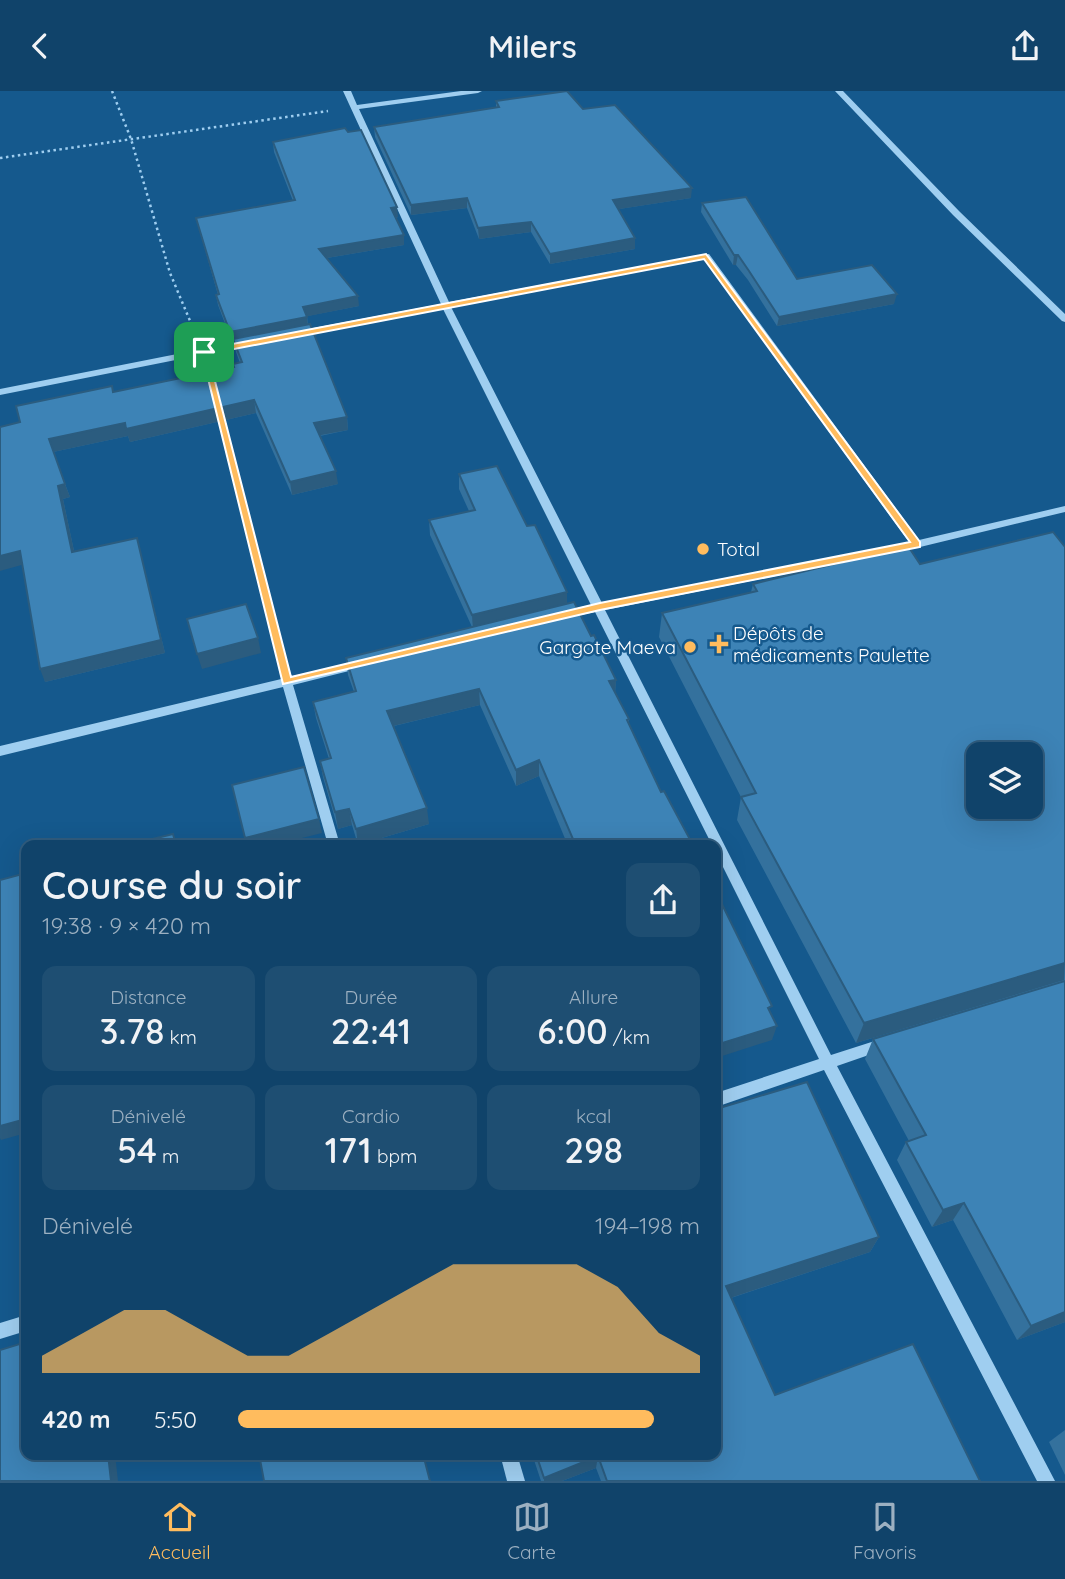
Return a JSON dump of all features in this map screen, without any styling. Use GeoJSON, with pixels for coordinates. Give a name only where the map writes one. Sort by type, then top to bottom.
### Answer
{"type":"FeatureCollection","features":[{"type":"Feature","properties":{"kind":"street"},"geometry":{"type":"LineString","coordinates":[[347,91],[446,306],[717,840]]}},
{"type":"Feature","properties":{"kind":"street"},"geometry":{"type":"LineString","coordinates":[[356,107],[478,91]]}},
{"type":"Feature","properties":{"kind":"street"},"geometry":{"type":"LineString","coordinates":[[839,91],[956,213],[1065,319]]}},
{"type":"Feature","properties":{"kind":"street"},"geometry":{"type":"LineString","coordinates":[[284,337],[706,256],[916,544]]}},
{"type":"Feature","properties":{"kind":"street"},"geometry":{"type":"LineString","coordinates":[[0,392],[257,342]]}},
{"type":"Feature","properties":{"kind":"street"},"geometry":{"type":"LineString","coordinates":[[545,619],[916,544],[1065,509]]}},
{"type":"Feature","properties":{"kind":"street"},"geometry":{"type":"LineString","coordinates":[[0,751],[368,662]]}},
{"type":"Feature","properties":{"kind":"street"},"geometry":{"type":"LineString","coordinates":[[287,682],[333,840]]}},
{"type":"Feature","properties":{"kind":"street"},"geometry":{"type":"LineString","coordinates":[[721,849],[827,1061],[1046,1481]]}},
{"type":"Feature","properties":{"kind":"street"},"geometry":{"type":"LineString","coordinates":[[721,1098],[893,1041]]}},
{"type":"Feature","properties":{"kind":"street"},"geometry":{"type":"LineString","coordinates":[[0,1331],[21,1325]]}},
{"type":"Feature","properties":{"kind":"street"},"geometry":{"type":"LineString","coordinates":[[510,1460],[516,1481]]}},
{"type":"Feature","properties":{"kind":"path"},"geometry":{"type":"LineString","coordinates":[[112,91],[131,139],[170,273],[204,352]]}},
{"type":"Feature","properties":{"kind":"path"},"geometry":{"type":"LineString","coordinates":[[0,158],[356,107]]}},
{"type":"Feature","properties":{"kind":"path"},"geometry":{"type":"LineString","coordinates":[[217,405],[287,682]]}},
{"type":"Feature","properties":{"kind":"building"},"geometry":{"type":"Polygon","coordinates":[[[567,91],[583,109],[615,105],[692,188],[613,200],[635,238],[550,254],[531,222],[478,228],[467,198],[411,205],[374,127],[499,107],[496,101],[567,91]]]}},
{"type":"Feature","properties":{"kind":"building"},"geometry":{"type":"Polygon","coordinates":[[[345,128],[348,132],[361,130],[397,207],[391,208],[404,235],[319,249],[358,296],[303,307],[307,317],[230,332],[216,295],[219,294],[196,218],[295,200],[273,142],[345,128]]]}},
{"type":"Feature","properties":{"kind":"building"},"geometry":{"type":"Polygon","coordinates":[[[746,197],[797,279],[872,265],[897,294],[779,317],[738,255],[734,255],[702,203],[746,197]]]}},
{"type":"Feature","properties":{"kind":"building"},"geometry":{"type":"Polygon","coordinates":[[[310,324],[347,417],[314,423],[336,471],[290,482],[254,400],[126,429],[125,423],[49,439],[65,484],[58,486],[72,552],[137,538],[161,640],[40,669],[20,551],[0,556],[0,427],[20,422],[16,406],[112,386],[113,392],[234,367],[233,364],[242,362],[233,339],[310,324]]]}},
{"type":"Feature","properties":{"kind":"building"},"geometry":{"type":"Polygon","coordinates":[[[497,466],[527,526],[535,525],[567,592],[472,615],[429,520],[475,510],[459,474],[497,466]]]}},
{"type":"Feature","properties":{"kind":"building"},"geometry":{"type":"Polygon","coordinates":[[[1053,532],[1065,547],[1065,963],[864,1023],[741,797],[756,793],[662,613],[757,591],[753,584],[908,546],[920,564],[1053,532]]]}},
{"type":"Feature","properties":{"kind":"building"},"geometry":{"type":"Polygon","coordinates":[[[574,602],[616,680],[609,681],[661,792],[664,791],[690,840],[570,840],[573,839],[539,760],[516,770],[479,689],[387,711],[427,808],[356,829],[349,809],[335,812],[320,761],[331,758],[313,702],[356,691],[346,658],[574,602]]]}},
{"type":"Feature","properties":{"kind":"building"},"geometry":{"type":"Polygon","coordinates":[[[246,604],[258,638],[197,654],[187,619],[246,604]]]}},
{"type":"Feature","properties":{"kind":"building"},"geometry":{"type":"Polygon","coordinates":[[[304,767],[319,819],[245,838],[232,785],[304,767]]]}},
{"type":"Feature","properties":{"kind":"building"},"geometry":{"type":"Polygon","coordinates":[[[173,834],[175,840],[148,840],[173,834]]]}},
{"type":"Feature","properties":{"kind":"building"},"geometry":{"type":"Polygon","coordinates":[[[21,874],[21,1120],[0,1126],[0,880],[21,874]]]}},
{"type":"Feature","properties":{"kind":"building"},"geometry":{"type":"Polygon","coordinates":[[[721,902],[772,1006],[768,1008],[777,1026],[721,1043],[721,902]]]}},
{"type":"Feature","properties":{"kind":"building"},"geometry":{"type":"Polygon","coordinates":[[[1065,981],[1065,1312],[1031,1326],[964,1203],[943,1210],[906,1142],[926,1135],[873,1039],[1065,981]]]}},
{"type":"Feature","properties":{"kind":"building"},"geometry":{"type":"Polygon","coordinates":[[[807,1082],[879,1237],[726,1286],[775,1395],[913,1344],[980,1481],[607,1481],[599,1460],[721,1460],[721,1108],[807,1082]]]}},
{"type":"Feature","properties":{"kind":"building"},"geometry":{"type":"Polygon","coordinates":[[[21,1344],[21,1460],[109,1460],[111,1481],[0,1481],[0,1350],[21,1344]]]}},
{"type":"Feature","properties":{"kind":"building"},"geometry":{"type":"Polygon","coordinates":[[[260,1460],[425,1460],[430,1481],[264,1481],[260,1460]]]}},
{"type":"Feature","properties":{"kind":"building"},"geometry":{"type":"Polygon","coordinates":[[[538,1460],[588,1460],[544,1478],[538,1460]]]}},
{"type":"Feature","properties":{"kind":"place","name":"Total"},"geometry":{"type":"Point","coordinates":[703,549]}},
{"type":"Feature","properties":{"kind":"place","name":"Dépôts de médicaments Paulette"},"geometry":{"type":"Point","coordinates":[719,644]}},
{"type":"Feature","properties":{"kind":"place","name":"Gargote Maeva"},"geometry":{"type":"Point","coordinates":[690,647]}},
{"type":"Feature","properties":{"kind":"route"},"geometry":{"type":"LineString","coordinates":[[706,256],[916,544],[600,606],[287,682],[204,352],[706,256]]}}]}
